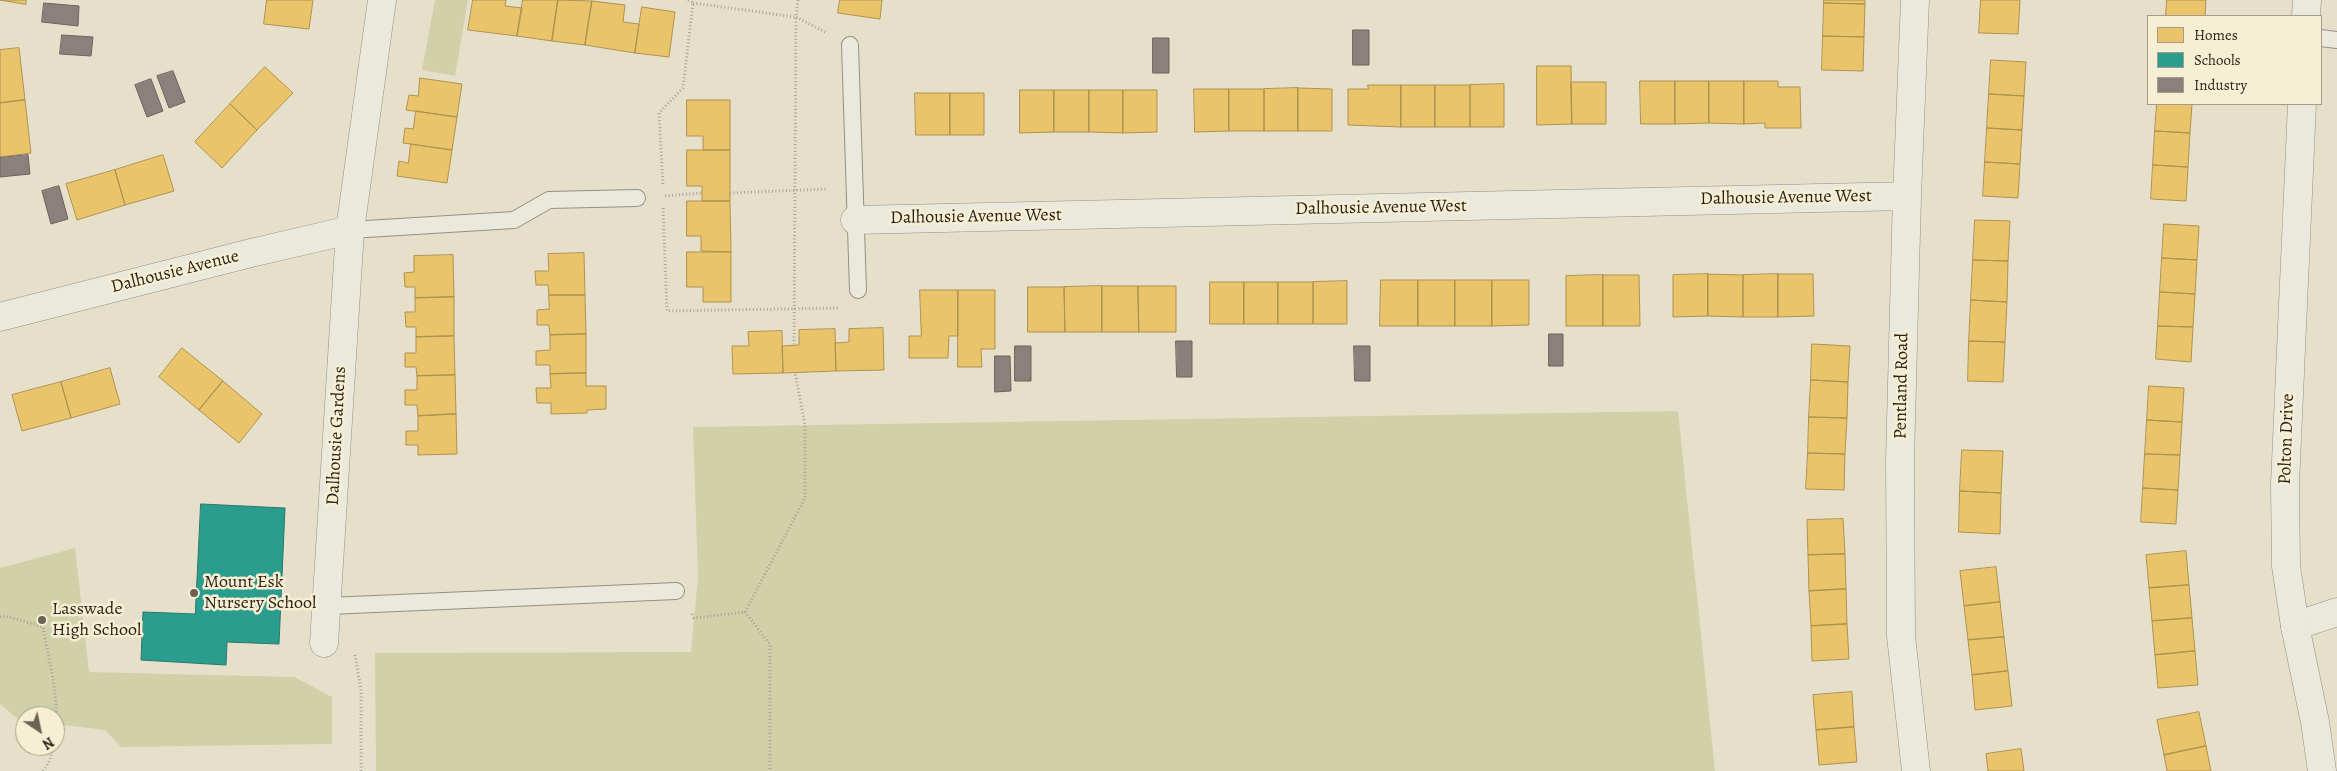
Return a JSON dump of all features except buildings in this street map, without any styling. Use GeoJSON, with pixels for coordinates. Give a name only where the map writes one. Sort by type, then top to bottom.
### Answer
{"type":"FeatureCollection","features":[{"type":"Feature","properties":{"kind":"street","name":"Dalhousie Gardens"},"geometry":{"type":"LineString","coordinates":[[324,643],[337,605],[350,230],[382,0]]}},
{"type":"Feature","properties":{"kind":"street","name":"Pentland Road"},"geometry":{"type":"LineString","coordinates":[[1915,0],[1907,196],[1900,459],[1901,636],[1916,771]]}},
{"type":"Feature","properties":{"kind":"street"},"geometry":{"type":"LineString","coordinates":[[2306,15],[2307,0]]}},
{"type":"Feature","properties":{"kind":"street","name":"Polton Drive"},"geometry":{"type":"LineString","coordinates":[[2302,105],[2285,484],[2286,566],[2295,626],[2316,722],[2322,771]]}},
{"type":"Feature","properties":{"kind":"street","name":"Dalhousie Avenue West"},"geometry":{"type":"LineString","coordinates":[[856,220],[1907,196]]}},
{"type":"Feature","properties":{"kind":"street","name":"Dalhousie Avenue"},"geometry":{"type":"LineString","coordinates":[[0,317],[251,253],[350,230]]}},
{"type":"Feature","properties":{"kind":"street"},"geometry":{"type":"LineString","coordinates":[[2295,626],[2337,612]]}},
{"type":"Feature","properties":{"kind":"lane"},"geometry":{"type":"LineString","coordinates":[[2322,38],[2337,40]]}},
{"type":"Feature","properties":{"kind":"lane"},"geometry":{"type":"LineString","coordinates":[[850,45],[858,290]]}},
{"type":"Feature","properties":{"kind":"lane"},"geometry":{"type":"LineString","coordinates":[[350,230],[514,220],[549,200],[636,198]]}},
{"type":"Feature","properties":{"kind":"lane"},"geometry":{"type":"LineString","coordinates":[[337,605],[676,591]]}},
{"type":"Feature","properties":{"kind":"path"},"geometry":{"type":"LineString","coordinates":[[688,0],[693,3],[796,17],[850,45]]}},
{"type":"Feature","properties":{"kind":"path"},"geometry":{"type":"LineString","coordinates":[[794,345],[796,17],[798,0]]}},
{"type":"Feature","properties":{"kind":"path"},"geometry":{"type":"LineString","coordinates":[[693,3],[683,88],[659,113],[667,311],[857,308],[858,290]]}},
{"type":"Feature","properties":{"kind":"path"},"geometry":{"type":"LineString","coordinates":[[730,193],[855,187]]}},
{"type":"Feature","properties":{"kind":"path"},"geometry":{"type":"LineString","coordinates":[[663,196],[702,193]]}},
{"type":"Feature","properties":{"kind":"path"},"geometry":{"type":"LineString","coordinates":[[745,612],[805,498],[805,425],[795,372]]}},
{"type":"Feature","properties":{"kind":"path"},"geometry":{"type":"LineString","coordinates":[[676,591],[694,618],[745,612]]}},
{"type":"Feature","properties":{"kind":"path"},"geometry":{"type":"LineString","coordinates":[[337,605],[361,690],[361,771]]}},
{"type":"Feature","properties":{"kind":"path"},"geometry":{"type":"LineString","coordinates":[[745,612],[770,644],[770,771]]}},
{"type":"Feature","properties":{"kind":"path"},"geometry":{"type":"LineString","coordinates":[[0,617],[6,616],[43,627],[55,706]]}},
{"type":"Feature","properties":{"kind":"path"},"geometry":{"type":"LineString","coordinates":[[43,771],[51,756]]}},
{"type":"Feature","properties":{"kind":"green space"},"geometry":{"type":"Polygon","coordinates":[[[435,0],[468,0],[455,76],[422,70],[435,0]]]}},
{"type":"Feature","properties":{"kind":"green space"},"geometry":{"type":"Polygon","coordinates":[[[1678,411],[1715,771],[376,771],[375,653],[691,652],[698,577],[693,427],[1678,411]]]}},
{"type":"Feature","properties":{"kind":"green space","name":"Lasswade High School"},"geometry":{"type":"Polygon","coordinates":[[[75,548],[89,672],[294,677],[332,697],[332,744],[121,747],[105,730],[65,725],[65,706],[15,706],[15,717],[0,704],[0,568],[75,548]]]}},
{"type":"Feature","properties":{"kind":"place","name":"Mount Esk Nursery School"},"geometry":{"type":"Point","coordinates":[194,593]}},
{"type":"Feature","properties":{"kind":"place","name":"Lasswade High School"},"geometry":{"type":"Point","coordinates":[42,620]}}]}
